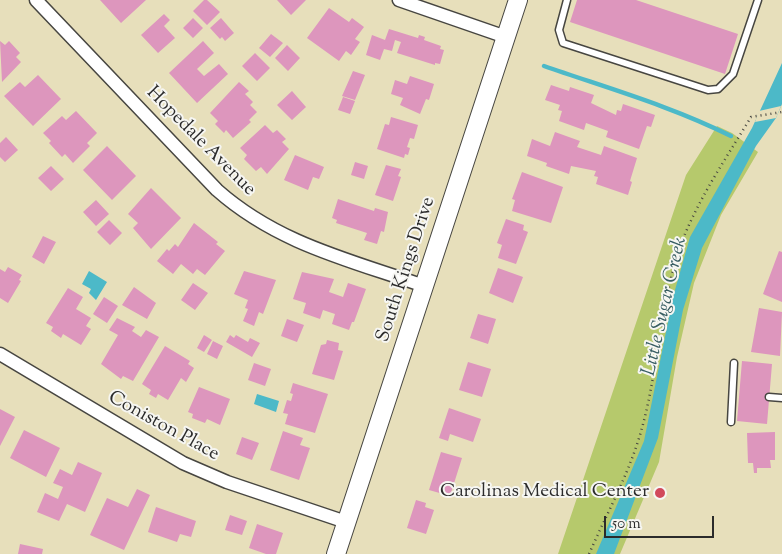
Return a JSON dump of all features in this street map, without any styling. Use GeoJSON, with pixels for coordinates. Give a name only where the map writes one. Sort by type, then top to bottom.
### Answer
{"type":"FeatureCollection","features":[{"type":"Feature","properties":{"kind":"street","name":"Hopedale Avenue"},"geometry":{"type":"LineString","coordinates":[[36,0],[217,190],[242,210],[274,231],[305,246],[424,286]]}},
{"type":"Feature","properties":{"kind":"street"},"geometry":{"type":"LineString","coordinates":[[399,0],[506,37]]}},
{"type":"Feature","properties":{"kind":"street","name":"South Kings Drive"},"geometry":{"type":"LineString","coordinates":[[336,554],[518,0]]}},
{"type":"Feature","properties":{"kind":"street","name":"Coniston Place"},"geometry":{"type":"LineString","coordinates":[[0,354],[183,463],[227,482],[346,522]]}},
{"type":"Feature","properties":{"kind":"lane"},"geometry":{"type":"LineString","coordinates":[[567,0],[559,30],[563,43],[708,90],[718,89],[733,74],[758,0]]}},
{"type":"Feature","properties":{"kind":"lane"},"geometry":{"type":"LineString","coordinates":[[731,422],[734,363]]}},
{"type":"Feature","properties":{"kind":"lane"},"geometry":{"type":"LineString","coordinates":[[732,395],[739,395]]}},
{"type":"Feature","properties":{"kind":"lane"},"geometry":{"type":"LineString","coordinates":[[769,397],[782,398]]}},
{"type":"Feature","properties":{"kind":"path"},"geometry":{"type":"LineString","coordinates":[[590,554],[642,428],[668,296],[685,235],[713,181],[751,117],[780,112]]}},
{"type":"Feature","properties":{"kind":"green space"},"geometry":{"type":"Polygon","coordinates":[[[717,126],[732,133],[758,152],[721,215],[694,283],[677,357],[659,462],[620,554],[558,554],[686,175],[717,126]]]}},
{"type":"Feature","properties":{"kind":"water"},"geometry":{"type":"Polygon","coordinates":[[[782,63],[782,104],[776,118],[756,146],[702,248],[683,310],[658,438],[614,554],[596,554],[644,441],[673,297],[690,237],[752,128],[782,63]]]}},
{"type":"Feature","properties":{"kind":"water"},"geometry":{"type":"Polygon","coordinates":[[[89,271],[107,282],[96,300],[89,293],[91,289],[82,284],[89,271]]]}},
{"type":"Feature","properties":{"kind":"water"},"geometry":{"type":"Polygon","coordinates":[[[257,394],[279,401],[276,412],[254,404],[257,394]]]}},
{"type":"Feature","properties":{"kind":"pier"},"geometry":{"type":"Polygon","coordinates":[[[781,106],[776,118],[755,122],[759,111],[781,106]]]}},
{"type":"Feature","properties":{"kind":"building"},"geometry":{"type":"Polygon","coordinates":[[[100,0],[146,0],[121,23],[100,0]]]}},
{"type":"Feature","properties":{"kind":"building"},"geometry":{"type":"Polygon","coordinates":[[[204,0],[207,0],[220,12],[207,25],[193,11],[204,0]]]}},
{"type":"Feature","properties":{"kind":"building"},"geometry":{"type":"Polygon","coordinates":[[[277,0],[306,0],[291,15],[277,0]]]}},
{"type":"Feature","properties":{"kind":"building"},"geometry":{"type":"Polygon","coordinates":[[[577,0],[636,0],[738,34],[725,74],[570,22],[577,0]]]}},
{"type":"Feature","properties":{"kind":"building"},"geometry":{"type":"Polygon","coordinates":[[[329,8],[349,22],[352,18],[364,27],[355,39],[360,42],[351,55],[346,51],[339,61],[307,38],[329,8]]]}},
{"type":"Feature","properties":{"kind":"building"},"geometry":{"type":"Polygon","coordinates":[[[164,14],[170,20],[164,26],[175,38],[158,53],[141,35],[164,14]]]}},
{"type":"Feature","properties":{"kind":"building"},"geometry":{"type":"Polygon","coordinates":[[[193,18],[203,28],[193,38],[183,28],[193,18]]]}},
{"type":"Feature","properties":{"kind":"building"},"geometry":{"type":"Polygon","coordinates":[[[221,18],[234,33],[225,41],[222,37],[220,39],[210,28],[221,18]]]}},
{"type":"Feature","properties":{"kind":"building"},"geometry":{"type":"Polygon","coordinates":[[[389,29],[418,38],[419,35],[425,37],[424,40],[441,46],[440,49],[444,50],[440,64],[435,63],[435,65],[397,53],[401,42],[395,40],[392,51],[384,49],[380,60],[366,55],[372,35],[385,40],[389,29]]]}},
{"type":"Feature","properties":{"kind":"building"},"geometry":{"type":"Polygon","coordinates":[[[271,34],[283,43],[270,57],[259,48],[271,34]]]}},
{"type":"Feature","properties":{"kind":"building"},"geometry":{"type":"Polygon","coordinates":[[[0,41],[5,45],[9,41],[20,53],[16,57],[21,62],[2,82],[0,41]]]}},
{"type":"Feature","properties":{"kind":"building"},"geometry":{"type":"Polygon","coordinates":[[[203,41],[214,53],[197,69],[204,76],[219,64],[228,74],[197,103],[169,73],[203,41]]]}},
{"type":"Feature","properties":{"kind":"building"},"geometry":{"type":"Polygon","coordinates":[[[287,45],[300,58],[288,71],[275,58],[287,45]]]}},
{"type":"Feature","properties":{"kind":"building"},"geometry":{"type":"Polygon","coordinates":[[[255,53],[270,68],[257,81],[242,66],[255,53]]]}},
{"type":"Feature","properties":{"kind":"building"},"geometry":{"type":"Polygon","coordinates":[[[353,71],[365,75],[355,100],[342,96],[353,71]]]}},
{"type":"Feature","properties":{"kind":"building"},"geometry":{"type":"Polygon","coordinates":[[[38,75],[61,99],[33,126],[4,96],[20,82],[25,87],[38,75]]]}},
{"type":"Feature","properties":{"kind":"building"},"geometry":{"type":"Polygon","coordinates":[[[410,76],[434,84],[429,100],[426,99],[420,114],[400,105],[403,98],[391,94],[395,80],[407,84],[410,76]]]}},
{"type":"Feature","properties":{"kind":"building"},"geometry":{"type":"Polygon","coordinates":[[[239,82],[249,91],[245,94],[253,102],[250,105],[257,112],[249,120],[251,122],[233,138],[226,130],[224,133],[215,124],[218,121],[210,113],[239,82]]]}},
{"type":"Feature","properties":{"kind":"building"},"geometry":{"type":"Polygon","coordinates":[[[551,85],[569,91],[570,87],[594,95],[591,103],[616,115],[617,110],[621,111],[623,104],[655,115],[651,127],[647,126],[639,149],[606,137],[608,131],[586,123],[584,130],[559,121],[562,111],[558,110],[560,105],[545,100],[551,85]]]}},
{"type":"Feature","properties":{"kind":"building"},"geometry":{"type":"Polygon","coordinates":[[[292,91],[306,107],[292,120],[277,105],[292,91]]]}},
{"type":"Feature","properties":{"kind":"building"},"geometry":{"type":"Polygon","coordinates":[[[343,97],[355,101],[350,114],[338,110],[343,97]]]}},
{"type":"Feature","properties":{"kind":"building"},"geometry":{"type":"Polygon","coordinates":[[[76,111],[97,133],[87,143],[90,146],[73,163],[65,154],[62,157],[49,143],[51,141],[43,133],[62,116],[66,120],[76,111]]]}},
{"type":"Feature","properties":{"kind":"building"},"geometry":{"type":"Polygon","coordinates":[[[391,117],[418,125],[414,139],[410,138],[407,147],[410,148],[408,155],[405,154],[404,158],[377,149],[385,124],[389,125],[391,117]]]}},
{"type":"Feature","properties":{"kind":"building"},"geometry":{"type":"Polygon","coordinates":[[[265,125],[273,133],[277,130],[286,139],[282,142],[289,149],[267,174],[261,167],[256,171],[244,159],[247,155],[240,148],[265,125]]]}},
{"type":"Feature","properties":{"kind":"building"},"geometry":{"type":"Polygon","coordinates":[[[555,132],[580,141],[577,147],[601,155],[604,146],[637,158],[628,195],[596,184],[598,177],[594,176],[596,171],[571,166],[569,174],[546,166],[547,163],[527,156],[532,139],[550,146],[555,132]]]}},
{"type":"Feature","properties":{"kind":"building"},"geometry":{"type":"Polygon","coordinates":[[[6,137],[18,150],[5,162],[0,157],[0,143],[6,137]]]}},
{"type":"Feature","properties":{"kind":"building"},"geometry":{"type":"Polygon","coordinates":[[[107,146],[136,176],[112,200],[83,170],[107,146]]]}},
{"type":"Feature","properties":{"kind":"building"},"geometry":{"type":"Polygon","coordinates":[[[295,155],[324,167],[319,179],[313,177],[308,190],[284,180],[295,155]]]}},
{"type":"Feature","properties":{"kind":"building"},"geometry":{"type":"Polygon","coordinates":[[[355,162],[368,166],[364,179],[351,175],[355,162]]]}},
{"type":"Feature","properties":{"kind":"building"},"geometry":{"type":"Polygon","coordinates":[[[386,165],[401,169],[398,176],[401,177],[393,201],[375,195],[386,165]]]}},
{"type":"Feature","properties":{"kind":"building"},"geometry":{"type":"Polygon","coordinates":[[[51,166],[64,179],[51,191],[38,178],[51,166]]]}},
{"type":"Feature","properties":{"kind":"building"},"geometry":{"type":"Polygon","coordinates":[[[522,172],[563,187],[551,223],[512,211],[515,200],[512,199],[522,172]]]}},
{"type":"Feature","properties":{"kind":"building"},"geometry":{"type":"Polygon","coordinates":[[[151,188],[181,218],[151,249],[133,228],[138,223],[128,214],[151,188]]]}},
{"type":"Feature","properties":{"kind":"building"},"geometry":{"type":"Polygon","coordinates":[[[338,199],[374,211],[375,208],[388,212],[384,232],[381,231],[377,244],[364,240],[367,233],[336,223],[337,220],[332,218],[338,199]]]}},
{"type":"Feature","properties":{"kind":"building"},"geometry":{"type":"Polygon","coordinates":[[[96,200],[109,214],[96,226],[83,212],[96,200]]]}},
{"type":"Feature","properties":{"kind":"building"},"geometry":{"type":"Polygon","coordinates":[[[506,219],[524,225],[523,230],[528,232],[516,264],[498,258],[502,245],[497,243],[506,219]]]}},
{"type":"Feature","properties":{"kind":"building"},"geometry":{"type":"Polygon","coordinates":[[[109,220],[122,233],[110,245],[97,232],[109,220]]]}},
{"type":"Feature","properties":{"kind":"building"},"geometry":{"type":"Polygon","coordinates":[[[194,223],[218,242],[216,244],[225,251],[205,275],[197,269],[193,274],[181,264],[173,274],[157,261],[167,249],[169,251],[175,244],[178,247],[194,223]]]}},
{"type":"Feature","properties":{"kind":"building"},"geometry":{"type":"Polygon","coordinates":[[[43,236],[56,242],[44,264],[32,257],[43,236]]]}},
{"type":"Feature","properties":{"kind":"building"},"geometry":{"type":"Polygon","coordinates":[[[779,251],[782,252],[782,302],[763,294],[779,251]]]}},
{"type":"Feature","properties":{"kind":"building"},"geometry":{"type":"Polygon","coordinates":[[[8,267],[22,275],[19,280],[21,281],[8,303],[0,298],[0,269],[5,272],[8,267]]]}},
{"type":"Feature","properties":{"kind":"building"},"geometry":{"type":"Polygon","coordinates":[[[498,268],[523,277],[513,303],[489,293],[498,268]]]}},
{"type":"Feature","properties":{"kind":"building"},"geometry":{"type":"Polygon","coordinates":[[[244,271],[276,280],[263,314],[259,312],[254,326],[243,321],[248,309],[245,308],[248,300],[234,294],[244,271]]]}},
{"type":"Feature","properties":{"kind":"building"},"geometry":{"type":"Polygon","coordinates":[[[302,272],[334,279],[329,292],[343,297],[348,283],[366,289],[354,322],[352,322],[349,330],[332,324],[335,314],[323,310],[320,319],[303,313],[306,303],[293,299],[302,272]]]}},
{"type":"Feature","properties":{"kind":"building"},"geometry":{"type":"Polygon","coordinates":[[[193,283],[208,293],[195,310],[181,300],[193,283]]]}},
{"type":"Feature","properties":{"kind":"building"},"geometry":{"type":"Polygon","coordinates":[[[134,287],[156,303],[147,319],[122,305],[134,287]]]}},
{"type":"Feature","properties":{"kind":"building"},"geometry":{"type":"Polygon","coordinates":[[[68,288],[83,297],[76,309],[91,318],[86,326],[91,329],[81,345],[63,334],[61,338],[51,331],[53,327],[46,323],[68,288]]]}},
{"type":"Feature","properties":{"kind":"building"},"geometry":{"type":"Polygon","coordinates":[[[104,297],[118,306],[107,323],[93,314],[104,297]]]}},
{"type":"Feature","properties":{"kind":"building"},"geometry":{"type":"Polygon","coordinates":[[[759,308],[782,312],[780,356],[751,352],[759,308]]]}},
{"type":"Feature","properties":{"kind":"building"},"geometry":{"type":"Polygon","coordinates":[[[478,314],[496,319],[488,344],[470,338],[478,314]]]}},
{"type":"Feature","properties":{"kind":"building"},"geometry":{"type":"Polygon","coordinates":[[[117,318],[135,327],[132,331],[141,337],[146,330],[159,337],[133,381],[123,376],[121,379],[101,364],[118,335],[109,330],[117,318]]]}},
{"type":"Feature","properties":{"kind":"building"},"geometry":{"type":"Polygon","coordinates":[[[287,319],[304,325],[297,342],[281,336],[287,319]]]}},
{"type":"Feature","properties":{"kind":"building"},"geometry":{"type":"Polygon","coordinates":[[[204,335],[212,340],[204,352],[197,348],[204,335]]]}},
{"type":"Feature","properties":{"kind":"building"},"geometry":{"type":"Polygon","coordinates":[[[230,335],[234,338],[236,335],[248,342],[250,338],[260,343],[252,357],[226,342],[230,335]]]}},
{"type":"Feature","properties":{"kind":"building"},"geometry":{"type":"Polygon","coordinates":[[[327,340],[339,343],[338,350],[343,351],[334,380],[312,374],[321,345],[326,344],[327,340]]]}},
{"type":"Feature","properties":{"kind":"building"},"geometry":{"type":"Polygon","coordinates":[[[213,341],[223,346],[217,359],[207,354],[213,341]]]}},
{"type":"Feature","properties":{"kind":"building"},"geometry":{"type":"Polygon","coordinates":[[[165,346],[190,361],[188,364],[194,368],[186,382],[181,378],[168,400],[158,394],[156,398],[149,394],[151,390],[142,384],[165,346]]]}},
{"type":"Feature","properties":{"kind":"building"},"geometry":{"type":"Polygon","coordinates":[[[742,361],[772,364],[767,424],[737,421],[742,361]]]}},
{"type":"Feature","properties":{"kind":"building"},"geometry":{"type":"Polygon","coordinates":[[[468,362],[491,369],[482,397],[459,390],[468,362]]]}},
{"type":"Feature","properties":{"kind":"building"},"geometry":{"type":"Polygon","coordinates":[[[254,363],[271,369],[265,386],[248,380],[254,363]]]}},
{"type":"Feature","properties":{"kind":"building"},"geometry":{"type":"Polygon","coordinates":[[[293,383],[328,394],[315,433],[285,424],[288,414],[283,413],[287,400],[291,401],[293,394],[290,393],[293,383]]]}},
{"type":"Feature","properties":{"kind":"building"},"geometry":{"type":"Polygon","coordinates":[[[199,387],[230,399],[220,425],[207,419],[205,423],[192,418],[193,414],[188,412],[199,387]]]}},
{"type":"Feature","properties":{"kind":"building"},"geometry":{"type":"Polygon","coordinates":[[[449,408],[481,419],[473,442],[450,434],[448,441],[439,438],[449,408]]]}},
{"type":"Feature","properties":{"kind":"building"},"geometry":{"type":"Polygon","coordinates":[[[0,409],[15,417],[0,446],[0,409]]]}},
{"type":"Feature","properties":{"kind":"building"},"geometry":{"type":"Polygon","coordinates":[[[24,430],[60,448],[46,477],[10,458],[24,430]]]}},
{"type":"Feature","properties":{"kind":"building"},"geometry":{"type":"Polygon","coordinates":[[[283,431],[303,438],[300,445],[310,448],[299,480],[270,470],[283,431]]]}},
{"type":"Feature","properties":{"kind":"building"},"geometry":{"type":"Polygon","coordinates":[[[775,432],[775,460],[770,460],[771,468],[757,468],[757,473],[754,473],[753,463],[748,463],[747,433],[775,432]]]}},
{"type":"Feature","properties":{"kind":"building"},"geometry":{"type":"Polygon","coordinates":[[[242,437],[259,443],[252,460],[236,454],[242,437]]]}},
{"type":"Feature","properties":{"kind":"building"},"geometry":{"type":"Polygon","coordinates":[[[441,452],[462,458],[450,496],[429,490],[441,452]]]}},
{"type":"Feature","properties":{"kind":"building"},"geometry":{"type":"Polygon","coordinates":[[[78,462],[102,473],[85,512],[67,504],[59,521],[37,512],[45,493],[58,499],[63,487],[53,483],[60,469],[72,475],[78,462]]]}},
{"type":"Feature","properties":{"kind":"building"},"geometry":{"type":"Polygon","coordinates":[[[137,489],[150,495],[124,550],[90,535],[107,498],[128,507],[137,489]]]}},
{"type":"Feature","properties":{"kind":"building"},"geometry":{"type":"Polygon","coordinates":[[[416,500],[426,503],[425,507],[434,510],[426,534],[407,528],[416,500]]]}},
{"type":"Feature","properties":{"kind":"building"},"geometry":{"type":"Polygon","coordinates":[[[156,507],[196,521],[191,537],[180,534],[177,542],[148,532],[156,507]]]}},
{"type":"Feature","properties":{"kind":"building"},"geometry":{"type":"Polygon","coordinates":[[[230,515],[247,521],[242,535],[225,530],[230,515]]]}},
{"type":"Feature","properties":{"kind":"building"},"geometry":{"type":"Polygon","coordinates":[[[257,524],[283,533],[276,554],[266,554],[249,548],[257,524]]]}},
{"type":"Feature","properties":{"kind":"building"},"geometry":{"type":"Polygon","coordinates":[[[20,544],[43,549],[42,554],[18,554],[20,544]]]}},
{"type":"Feature","properties":{"kind":"waterway"},"geometry":{"type":"LineString","coordinates":[[544,66],[662,106],[731,136]]}},
{"type":"Feature","properties":{"kind":"place","name":"Carolinas Medical Center"},"geometry":{"type":"Point","coordinates":[660,493]}},
{"type":"Feature","properties":{"kind":"water label","name":"Little Sugar Creek"},"geometry":{"type":"Point","coordinates":[666,307]}}]}
